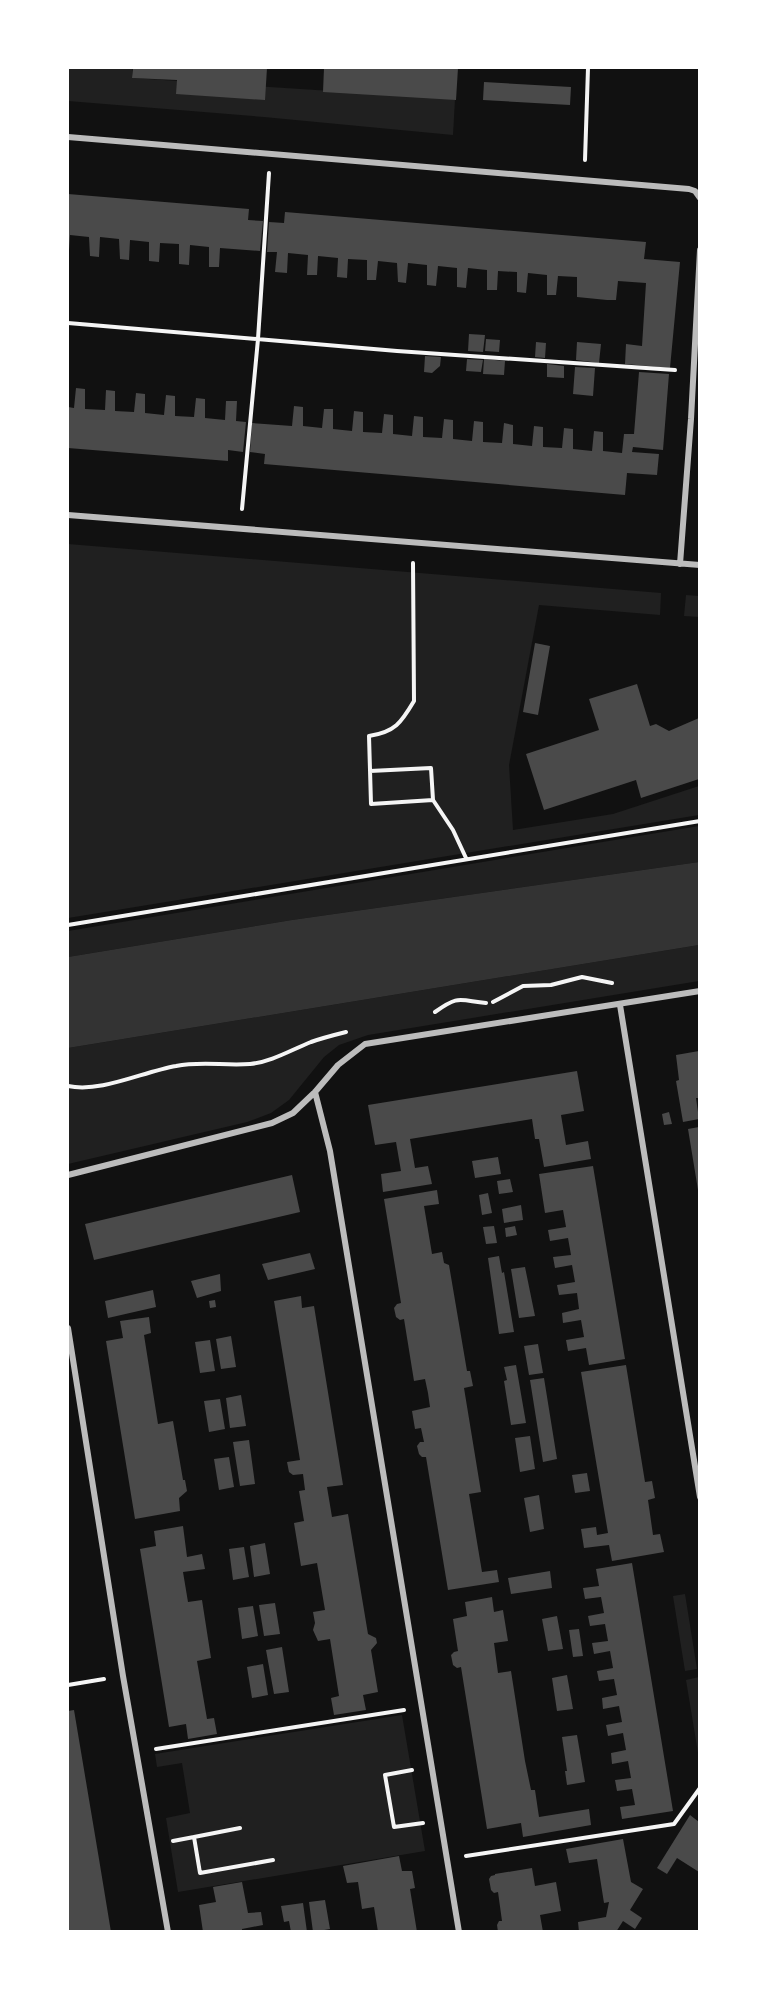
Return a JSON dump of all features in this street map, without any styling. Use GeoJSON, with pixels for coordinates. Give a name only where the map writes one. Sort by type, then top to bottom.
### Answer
{"type":"FeatureCollection","features":[{"type":"Feature","properties":{"kind":"street"},"geometry":{"type":"LineString","coordinates":[[68,138],[689,189],[695,190],[699,198]]}},
{"type":"Feature","properties":{"kind":"street"},"geometry":{"type":"LineString","coordinates":[[680,564],[694,372],[699,250]]}},
{"type":"Feature","properties":{"kind":"street"},"geometry":{"type":"LineString","coordinates":[[68,515],[699,565]]}},
{"type":"Feature","properties":{"kind":"street"},"geometry":{"type":"LineString","coordinates":[[68,1175],[272,1123],[293,1113],[338,1065],[365,1044],[699,991]]}},
{"type":"Feature","properties":{"kind":"street"},"geometry":{"type":"LineString","coordinates":[[620,1005],[699,1497]]}},
{"type":"Feature","properties":{"kind":"street"},"geometry":{"type":"LineString","coordinates":[[315,1092],[330,1151],[459,1932]]}},
{"type":"Feature","properties":{"kind":"street"},"geometry":{"type":"LineString","coordinates":[[68,1328],[123,1676],[168,1932]]}},
{"type":"Feature","properties":{"kind":"path"},"geometry":{"type":"LineString","coordinates":[[584,180],[588,68]]}},
{"type":"Feature","properties":{"kind":"path"},"geometry":{"type":"LineString","coordinates":[[240,528],[258,339],[270,154]]}},
{"type":"Feature","properties":{"kind":"path"},"geometry":{"type":"LineString","coordinates":[[68,323],[409,352],[694,372]]}},
{"type":"Feature","properties":{"kind":"path"},"geometry":{"type":"LineString","coordinates":[[413,541],[414,701],[403,721],[387,734],[369,736],[371,804],[433,800]]}},
{"type":"Feature","properties":{"kind":"path"},"geometry":{"type":"LineString","coordinates":[[370,771],[431,768],[433,800],[453,830],[465,858]]}},
{"type":"Feature","properties":{"kind":"path"},"geometry":{"type":"LineString","coordinates":[[68,925],[699,821]]}},
{"type":"Feature","properties":{"kind":"path"},"geometry":{"type":"LineString","coordinates":[[68,1684],[123,1676]]}},
{"type":"Feature","properties":{"kind":"path"},"geometry":{"type":"LineString","coordinates":[[136,1752],[422,1707]]}},
{"type":"Feature","properties":{"kind":"path"},"geometry":{"type":"LineString","coordinates":[[432,1767],[385,1775],[394,1827],[441,1820]]}},
{"type":"Feature","properties":{"kind":"path"},"geometry":{"type":"LineString","coordinates":[[448,1859],[674,1824],[699,1788]]}},
{"type":"Feature","properties":{"kind":"path"},"geometry":{"type":"LineString","coordinates":[[152,1844],[240,1828]]}},
{"type":"Feature","properties":{"kind":"path"},"geometry":{"type":"LineString","coordinates":[[194,1837],[200,1872],[273,1860]]}},
{"type":"Feature","properties":{"kind":"shaded area"},"geometry":{"type":"Polygon","coordinates":[[[68,68],[132,68],[132,78],[455,99],[453,135],[68,101],[68,68]]]}},
{"type":"Feature","properties":{"kind":"shaded area"},"geometry":{"type":"Polygon","coordinates":[[[68,544],[661,593],[660,615],[539,605],[509,765],[513,830],[613,814],[699,786],[699,815],[68,918],[68,544]]]}},
{"type":"Feature","properties":{"kind":"shaded area"},"geometry":{"type":"Polygon","coordinates":[[[686,595],[699,596],[699,617],[684,616],[686,595]]]}},
{"type":"Feature","properties":{"kind":"shaded area"},"geometry":{"type":"Polygon","coordinates":[[[699,826],[699,862],[292,920],[68,957],[68,931],[699,826]]]}},
{"type":"Feature","properties":{"kind":"shaded area"},"geometry":{"type":"Polygon","coordinates":[[[699,862],[699,945],[68,1048],[68,957],[292,920],[699,862]]]}},
{"type":"Feature","properties":{"kind":"shaded area"},"geometry":{"type":"Polygon","coordinates":[[[699,945],[699,981],[368,1035],[339,1045],[324,1057],[289,1100],[271,1113],[247,1122],[68,1164],[68,1048],[699,945]]]}},
{"type":"Feature","properties":{"kind":"shaded area"},"geometry":{"type":"Polygon","coordinates":[[[685,1594],[697,1669],[685,1671],[673,1596],[685,1594]]]}},
{"type":"Feature","properties":{"kind":"shaded area"},"geometry":{"type":"Polygon","coordinates":[[[699,1677],[700,1683],[699,1759],[686,1680],[699,1677]]]}},
{"type":"Feature","properties":{"kind":"shaded area"},"geometry":{"type":"Polygon","coordinates":[[[402,1715],[425,1851],[178,1892],[166,1818],[190,1813],[182,1763],[157,1767],[155,1754],[402,1715]]]}},
{"type":"Feature","properties":{"kind":"building"},"geometry":{"type":"Polygon","coordinates":[[[133,68],[267,68],[265,100],[176,94],[177,80],[132,78],[133,68]]]}},
{"type":"Feature","properties":{"kind":"building"},"geometry":{"type":"Polygon","coordinates":[[[324,68],[458,68],[456,100],[323,92],[324,68]]]}},
{"type":"Feature","properties":{"kind":"building"},"geometry":{"type":"Polygon","coordinates":[[[484,82],[571,87],[570,105],[483,100],[484,82]]]}},
{"type":"Feature","properties":{"kind":"building"},"geometry":{"type":"Polygon","coordinates":[[[68,194],[249,209],[248,220],[263,221],[260,251],[220,248],[219,267],[209,267],[209,247],[190,245],[189,265],[179,264],[179,244],[160,243],[159,262],[149,261],[149,242],[130,240],[129,260],[120,259],[119,239],[100,237],[99,257],[90,256],[89,237],[70,235],[68,250],[68,194]]]}},
{"type":"Feature","properties":{"kind":"building"},"geometry":{"type":"Polygon","coordinates":[[[285,212],[646,242],[644,259],[680,262],[670,368],[625,364],[626,344],[642,346],[646,283],[618,281],[616,300],[607,300],[577,297],[577,277],[558,276],[556,295],[547,295],[547,275],[528,273],[526,293],[517,292],[517,272],[498,271],[497,290],[487,290],[487,270],[468,268],[466,288],[457,287],[457,268],[438,266],[436,286],[427,285],[427,265],[408,263],[406,283],[398,282],[397,263],[378,261],[376,280],[367,280],[367,260],[348,259],[347,278],[337,277],[338,258],[318,256],[317,275],[307,275],[308,255],[288,253],[287,273],[275,272],[277,252],[267,252],[269,222],[284,223],[285,212]]]}},
{"type":"Feature","properties":{"kind":"building"},"geometry":{"type":"Polygon","coordinates":[[[469,334],[485,335],[483,352],[468,351],[469,334]]]}},
{"type":"Feature","properties":{"kind":"building"},"geometry":{"type":"Polygon","coordinates":[[[486,339],[500,340],[499,352],[485,351],[486,339]]]}},
{"type":"Feature","properties":{"kind":"building"},"geometry":{"type":"Polygon","coordinates":[[[536,342],[546,343],[545,358],[535,357],[536,342]]]}},
{"type":"Feature","properties":{"kind":"building"},"geometry":{"type":"Polygon","coordinates":[[[577,342],[601,344],[599,363],[576,360],[577,342]]]}},
{"type":"Feature","properties":{"kind":"building"},"geometry":{"type":"Polygon","coordinates":[[[425,356],[441,357],[440,366],[432,373],[424,372],[425,356]]]}},
{"type":"Feature","properties":{"kind":"building"},"geometry":{"type":"Polygon","coordinates":[[[467,359],[483,360],[481,372],[466,371],[467,359]]]}},
{"type":"Feature","properties":{"kind":"building"},"geometry":{"type":"Polygon","coordinates":[[[484,359],[505,361],[504,375],[483,374],[484,359]]]}},
{"type":"Feature","properties":{"kind":"building"},"geometry":{"type":"Polygon","coordinates":[[[547,364],[564,366],[564,378],[547,377],[547,364]]]}},
{"type":"Feature","properties":{"kind":"building"},"geometry":{"type":"Polygon","coordinates":[[[575,367],[595,368],[593,396],[573,394],[575,367]]]}},
{"type":"Feature","properties":{"kind":"building"},"geometry":{"type":"Polygon","coordinates":[[[639,372],[669,374],[663,450],[633,447],[632,452],[659,454],[657,475],[627,473],[625,495],[264,464],[265,454],[250,452],[252,423],[292,426],[294,406],[303,407],[303,426],[322,428],[324,409],[333,409],[333,429],[352,431],[354,411],[363,412],[363,432],[382,433],[384,414],[393,415],[393,434],[412,436],[414,416],[423,417],[423,437],[442,438],[444,419],[453,420],[453,439],[472,441],[474,421],[483,422],[483,442],[502,443],[504,423],[513,425],[513,444],[532,446],[534,426],[543,427],[543,447],[562,448],[564,428],[573,429],[573,449],[592,451],[594,431],[603,432],[603,451],[622,453],[624,434],[634,434],[639,372]]]}},
{"type":"Feature","properties":{"kind":"building"},"geometry":{"type":"Polygon","coordinates":[[[76,388],[85,389],[85,409],[105,410],[106,390],[115,391],[115,411],[134,412],[136,393],[145,394],[145,413],[164,415],[166,395],[175,396],[175,416],[194,417],[196,398],[205,399],[205,418],[225,420],[226,401],[237,401],[236,421],[246,422],[243,452],[228,450],[228,461],[68,448],[68,407],[74,408],[76,388]]]}},
{"type":"Feature","properties":{"kind":"building"},"geometry":{"type":"Polygon","coordinates":[[[535,643],[550,646],[538,715],[523,712],[535,643]]]}},
{"type":"Feature","properties":{"kind":"building"},"geometry":{"type":"Polygon","coordinates":[[[637,684],[650,726],[656,724],[669,731],[699,718],[699,779],[641,798],[636,780],[544,810],[526,754],[599,730],[589,699],[637,684]]]}},
{"type":"Feature","properties":{"kind":"building"},"geometry":{"type":"Polygon","coordinates":[[[699,1051],[699,1098],[696,1098],[699,1119],[683,1122],[676,1081],[679,1080],[676,1055],[699,1051]]]}},
{"type":"Feature","properties":{"kind":"building"},"geometry":{"type":"Polygon","coordinates":[[[577,1071],[584,1111],[561,1115],[566,1145],[588,1141],[591,1159],[544,1167],[539,1139],[535,1139],[532,1119],[410,1139],[415,1168],[428,1166],[432,1184],[383,1192],[381,1174],[401,1171],[396,1142],[375,1145],[368,1105],[577,1071]]]}},
{"type":"Feature","properties":{"kind":"building"},"geometry":{"type":"Polygon","coordinates":[[[669,1112],[672,1124],[664,1125],[662,1114],[669,1112]]]}},
{"type":"Feature","properties":{"kind":"building"},"geometry":{"type":"Polygon","coordinates":[[[699,1127],[699,1190],[698,1190],[688,1129],[699,1127]]]}},
{"type":"Feature","properties":{"kind":"building"},"geometry":{"type":"Polygon","coordinates":[[[498,1157],[501,1174],[475,1178],[472,1161],[498,1157]]]}},
{"type":"Feature","properties":{"kind":"building"},"geometry":{"type":"Polygon","coordinates":[[[593,1166],[625,1359],[589,1365],[586,1348],[568,1351],[566,1340],[584,1337],[581,1320],[563,1323],[562,1313],[579,1309],[577,1293],[559,1295],[557,1285],[575,1282],[572,1265],[555,1268],[553,1257],[571,1255],[568,1238],[550,1241],[548,1230],[566,1227],[563,1210],[545,1213],[539,1174],[593,1166]]]}},
{"type":"Feature","properties":{"kind":"building"},"geometry":{"type":"Polygon","coordinates":[[[292,1175],[300,1212],[94,1260],[85,1224],[292,1175]]]}},
{"type":"Feature","properties":{"kind":"building"},"geometry":{"type":"Polygon","coordinates":[[[510,1179],[513,1192],[499,1194],[497,1181],[510,1179]]]}},
{"type":"Feature","properties":{"kind":"building"},"geometry":{"type":"Polygon","coordinates":[[[437,1190],[439,1204],[424,1206],[432,1254],[442,1252],[444,1263],[449,1265],[467,1371],[470,1371],[473,1386],[464,1388],[481,1492],[469,1494],[482,1572],[497,1570],[499,1582],[448,1590],[426,1457],[419,1454],[417,1446],[420,1442],[424,1442],[421,1428],[415,1429],[412,1411],[430,1407],[428,1393],[425,1379],[414,1381],[404,1319],[400,1320],[396,1317],[394,1308],[401,1303],[384,1199],[437,1190]]]}},
{"type":"Feature","properties":{"kind":"building"},"geometry":{"type":"Polygon","coordinates":[[[488,1193],[492,1213],[482,1215],[479,1195],[488,1193]]]}},
{"type":"Feature","properties":{"kind":"building"},"geometry":{"type":"Polygon","coordinates":[[[521,1205],[523,1220],[504,1223],[502,1209],[521,1205]]]}},
{"type":"Feature","properties":{"kind":"building"},"geometry":{"type":"Polygon","coordinates":[[[494,1226],[497,1243],[486,1244],[483,1227],[494,1226]]]}},
{"type":"Feature","properties":{"kind":"building"},"geometry":{"type":"Polygon","coordinates":[[[515,1226],[517,1235],[506,1237],[505,1228],[515,1226]]]}},
{"type":"Feature","properties":{"kind":"building"},"geometry":{"type":"Polygon","coordinates":[[[310,1253],[315,1269],[268,1280],[262,1264],[310,1253]]]}},
{"type":"Feature","properties":{"kind":"building"},"geometry":{"type":"Polygon","coordinates":[[[499,1256],[502,1273],[504,1272],[514,1332],[499,1334],[488,1258],[499,1256]]]}},
{"type":"Feature","properties":{"kind":"building"},"geometry":{"type":"Polygon","coordinates":[[[525,1267],[535,1316],[519,1318],[511,1269],[525,1267]]]}},
{"type":"Feature","properties":{"kind":"building"},"geometry":{"type":"Polygon","coordinates":[[[220,1274],[221,1291],[197,1298],[191,1281],[220,1274]]]}},
{"type":"Feature","properties":{"kind":"building"},"geometry":{"type":"Polygon","coordinates":[[[153,1290],[156,1307],[108,1318],[105,1301],[153,1290]]]}},
{"type":"Feature","properties":{"kind":"building"},"geometry":{"type":"Polygon","coordinates":[[[301,1296],[302,1308],[314,1306],[343,1485],[327,1487],[332,1517],[348,1514],[368,1634],[376,1638],[377,1643],[371,1650],[378,1692],[363,1695],[366,1710],[334,1715],[331,1698],[339,1696],[330,1639],[318,1641],[313,1630],[315,1623],[313,1612],[325,1610],[317,1563],[301,1566],[294,1523],[304,1521],[299,1491],[305,1490],[303,1474],[293,1475],[289,1472],[287,1462],[300,1460],[274,1301],[301,1296]]]}},
{"type":"Feature","properties":{"kind":"building"},"geometry":{"type":"Polygon","coordinates":[[[215,1300],[216,1307],[210,1308],[209,1301],[215,1300]]]}},
{"type":"Feature","properties":{"kind":"building"},"geometry":{"type":"Polygon","coordinates":[[[149,1317],[151,1333],[144,1335],[158,1424],[173,1421],[187,1491],[179,1498],[180,1511],[135,1519],[106,1341],[123,1338],[120,1321],[149,1317]]]}},
{"type":"Feature","properties":{"kind":"building"},"geometry":{"type":"Polygon","coordinates":[[[231,1336],[236,1367],[221,1369],[216,1339],[231,1336]]]}},
{"type":"Feature","properties":{"kind":"building"},"geometry":{"type":"Polygon","coordinates":[[[210,1340],[215,1371],[200,1373],[195,1342],[210,1340]]]}},
{"type":"Feature","properties":{"kind":"building"},"geometry":{"type":"Polygon","coordinates":[[[538,1344],[543,1373],[529,1375],[524,1346],[538,1344]]]}},
{"type":"Feature","properties":{"kind":"building"},"geometry":{"type":"Polygon","coordinates":[[[516,1365],[526,1423],[511,1425],[504,1367],[516,1365]]]}},
{"type":"Feature","properties":{"kind":"building"},"geometry":{"type":"Polygon","coordinates":[[[626,1365],[645,1482],[652,1481],[655,1498],[648,1500],[653,1535],[660,1534],[664,1552],[612,1561],[609,1545],[584,1548],[581,1529],[596,1527],[597,1535],[608,1533],[581,1372],[626,1365]]]}},
{"type":"Feature","properties":{"kind":"building"},"geometry":{"type":"Polygon","coordinates":[[[544,1378],[557,1459],[543,1462],[530,1380],[544,1378]]]}},
{"type":"Feature","properties":{"kind":"building"},"geometry":{"type":"Polygon","coordinates":[[[241,1395],[246,1426],[230,1428],[226,1398],[241,1395]]]}},
{"type":"Feature","properties":{"kind":"building"},"geometry":{"type":"Polygon","coordinates":[[[220,1399],[225,1429],[209,1432],[204,1401],[220,1399]]]}},
{"type":"Feature","properties":{"kind":"building"},"geometry":{"type":"Polygon","coordinates":[[[530,1436],[535,1469],[520,1472],[515,1438],[530,1436]]]}},
{"type":"Feature","properties":{"kind":"building"},"geometry":{"type":"Polygon","coordinates":[[[249,1440],[255,1484],[240,1486],[233,1442],[249,1440]]]}},
{"type":"Feature","properties":{"kind":"building"},"geometry":{"type":"Polygon","coordinates":[[[229,1457],[234,1487],[219,1490],[214,1459],[229,1457]]]}},
{"type":"Feature","properties":{"kind":"building"},"geometry":{"type":"Polygon","coordinates":[[[587,1473],[590,1491],[575,1493],[572,1475],[587,1473]]]}},
{"type":"Feature","properties":{"kind":"building"},"geometry":{"type":"Polygon","coordinates":[[[539,1495],[544,1529],[530,1532],[524,1498],[539,1495]]]}},
{"type":"Feature","properties":{"kind":"building"},"geometry":{"type":"Polygon","coordinates":[[[183,1526],[187,1557],[202,1554],[205,1569],[183,1572],[188,1602],[202,1600],[211,1658],[197,1661],[207,1719],[214,1718],[217,1734],[188,1739],[186,1724],[169,1727],[140,1549],[156,1546],[154,1531],[183,1526]]]}},
{"type":"Feature","properties":{"kind":"building"},"geometry":{"type":"Polygon","coordinates":[[[265,1543],[270,1574],[254,1577],[250,1546],[265,1543]]]}},
{"type":"Feature","properties":{"kind":"building"},"geometry":{"type":"Polygon","coordinates":[[[244,1547],[249,1577],[233,1580],[229,1549],[244,1547]]]}},
{"type":"Feature","properties":{"kind":"building"},"geometry":{"type":"Polygon","coordinates":[[[632,1563],[673,1811],[622,1819],[620,1807],[635,1805],[632,1789],[617,1791],[615,1780],[631,1778],[628,1761],[612,1764],[611,1753],[626,1750],[623,1733],[608,1736],[606,1725],[622,1722],[619,1706],[603,1709],[602,1698],[617,1695],[614,1679],[599,1681],[597,1671],[613,1668],[610,1651],[594,1654],[592,1643],[608,1641],[605,1624],[590,1626],[588,1616],[604,1613],[601,1597],[585,1599],[583,1588],[599,1586],[596,1569],[632,1563]]]}},
{"type":"Feature","properties":{"kind":"building"},"geometry":{"type":"Polygon","coordinates":[[[550,1571],[552,1588],[511,1594],[508,1578],[550,1571]]]}},
{"type":"Feature","properties":{"kind":"building"},"geometry":{"type":"Polygon","coordinates":[[[492,1597],[494,1612],[503,1610],[508,1641],[494,1643],[498,1673],[511,1671],[525,1761],[531,1790],[535,1790],[539,1817],[589,1809],[591,1825],[523,1837],[521,1823],[487,1829],[461,1667],[457,1668],[453,1665],[451,1655],[458,1651],[453,1619],[467,1616],[465,1602],[492,1597]]]}},
{"type":"Feature","properties":{"kind":"building"},"geometry":{"type":"Polygon","coordinates":[[[275,1603],[280,1634],[264,1636],[259,1605],[275,1603]]]}},
{"type":"Feature","properties":{"kind":"building"},"geometry":{"type":"Polygon","coordinates":[[[253,1606],[258,1636],[242,1639],[238,1608],[253,1606]]]}},
{"type":"Feature","properties":{"kind":"building"},"geometry":{"type":"Polygon","coordinates":[[[557,1616],[563,1649],[548,1651],[542,1619],[557,1616]]]}},
{"type":"Feature","properties":{"kind":"building"},"geometry":{"type":"Polygon","coordinates":[[[579,1629],[583,1656],[573,1657],[569,1630],[579,1629]]]}},
{"type":"Feature","properties":{"kind":"building"},"geometry":{"type":"Polygon","coordinates":[[[282,1647],[289,1692],[274,1694],[266,1650],[282,1647]]]}},
{"type":"Feature","properties":{"kind":"building"},"geometry":{"type":"Polygon","coordinates":[[[263,1664],[268,1695],[252,1698],[247,1667],[263,1664]]]}},
{"type":"Feature","properties":{"kind":"building"},"geometry":{"type":"Polygon","coordinates":[[[567,1675],[573,1709],[557,1711],[552,1678],[567,1675]]]}},
{"type":"Feature","properties":{"kind":"building"},"geometry":{"type":"Polygon","coordinates":[[[74,1710],[111,1932],[68,1932],[68,1711],[74,1710]]]}},
{"type":"Feature","properties":{"kind":"building"},"geometry":{"type":"Polygon","coordinates":[[[577,1735],[585,1782],[567,1785],[562,1737],[577,1735]]]}},
{"type":"Feature","properties":{"kind":"building"},"geometry":{"type":"Polygon","coordinates":[[[690,1815],[699,1822],[699,1872],[677,1858],[667,1874],[657,1868],[690,1815]]]}},
{"type":"Feature","properties":{"kind":"building"},"geometry":{"type":"Polygon","coordinates":[[[623,1839],[631,1882],[643,1889],[630,1910],[642,1918],[635,1929],[623,1921],[616,1932],[579,1932],[578,1922],[606,1917],[609,1902],[604,1903],[597,1859],[569,1863],[566,1849],[623,1839]]]}},
{"type":"Feature","properties":{"kind":"building"},"geometry":{"type":"Polygon","coordinates":[[[399,1856],[402,1871],[412,1871],[415,1888],[410,1889],[417,1932],[378,1932],[374,1907],[362,1909],[358,1882],[347,1883],[343,1866],[399,1856]]]}},
{"type":"Feature","properties":{"kind":"building"},"geometry":{"type":"Polygon","coordinates":[[[532,1868],[535,1886],[556,1882],[561,1911],[540,1915],[543,1932],[498,1932],[497,1925],[499,1921],[502,1921],[498,1892],[494,1893],[491,1890],[489,1879],[495,1874],[532,1868]]]}},
{"type":"Feature","properties":{"kind":"building"},"geometry":{"type":"Polygon","coordinates":[[[242,1882],[248,1913],[261,1912],[263,1925],[242,1929],[242,1932],[203,1932],[199,1905],[216,1902],[213,1887],[242,1882]]]}},
{"type":"Feature","properties":{"kind":"building"},"geometry":{"type":"Polygon","coordinates":[[[325,1900],[330,1929],[313,1932],[309,1902],[325,1900]]]}},
{"type":"Feature","properties":{"kind":"building"},"geometry":{"type":"Polygon","coordinates":[[[303,1903],[307,1932],[291,1932],[289,1921],[284,1922],[281,1906],[303,1903]]]}}]}
